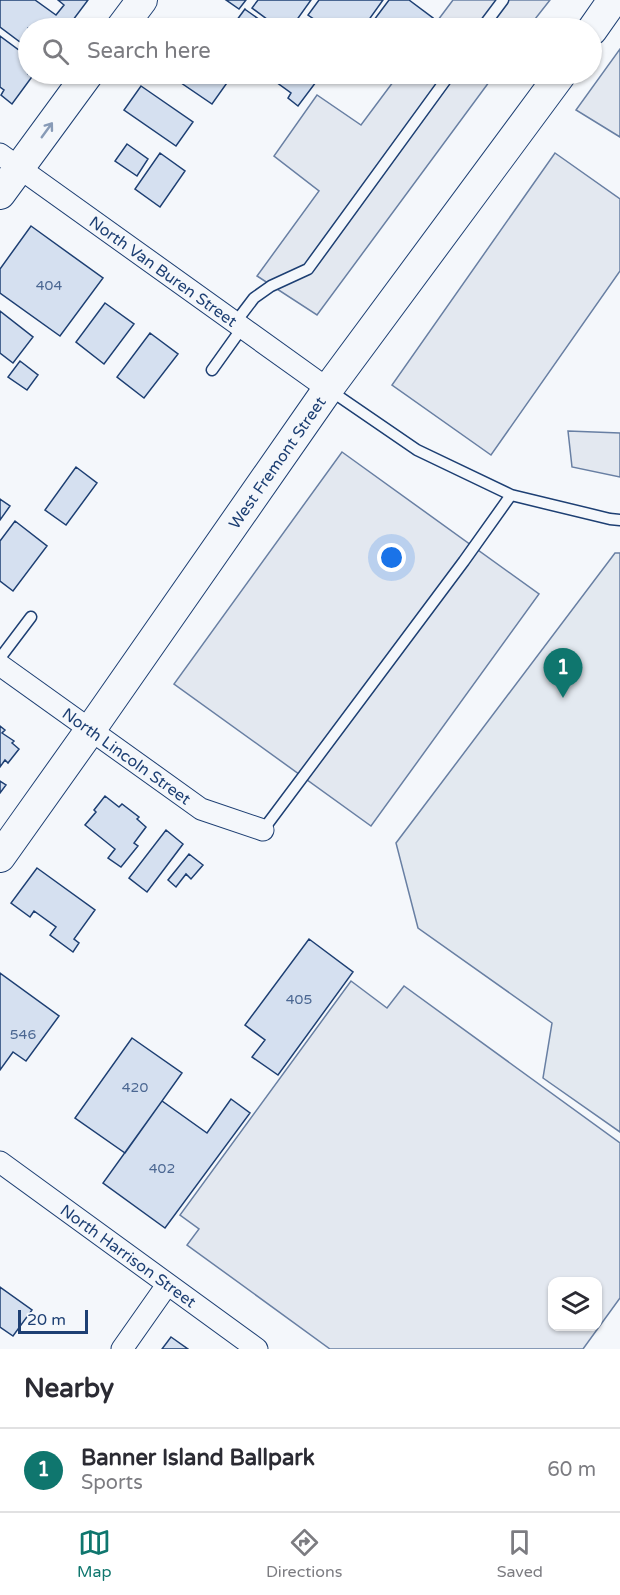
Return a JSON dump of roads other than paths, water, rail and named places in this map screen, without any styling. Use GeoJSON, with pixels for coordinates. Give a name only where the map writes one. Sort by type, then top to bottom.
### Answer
{"type":"FeatureCollection","features":[{"type":"Feature","properties":{"kind":"street"},"geometry":{"type":"LineString","coordinates":[[128,18],[142,0]]}},
{"type":"Feature","properties":{"kind":"street"},"geometry":{"type":"LineString","coordinates":[[600,18],[613,0]]}},
{"type":"Feature","properties":{"kind":"street"},"geometry":{"type":"LineString","coordinates":[[0,194],[9,161],[79,84]]}},
{"type":"Feature","properties":{"kind":"street","name":"West Fremont Street"},"geometry":{"type":"LineString","coordinates":[[0,857],[328,389],[554,84]]}},
{"type":"Feature","properties":{"kind":"street","name":"North Van Buren Street"},"geometry":{"type":"LineString","coordinates":[[9,161],[328,389]]}},
{"type":"Feature","properties":{"kind":"street","name":"North Lincoln Street"},"geometry":{"type":"LineString","coordinates":[[0,665],[201,809],[263,830]]}},
{"type":"Feature","properties":{"kind":"street","name":"North Harrison Street"},"geometry":{"type":"LineString","coordinates":[[0,1162],[257,1349]]}},
{"type":"Feature","properties":{"kind":"street"},"geometry":{"type":"LineString","coordinates":[[122,1349],[167,1285]]}},
{"type":"Feature","properties":{"kind":"lane"},"geometry":{"type":"LineString","coordinates":[[490,18],[503,0]]}},
{"type":"Feature","properties":{"kind":"lane"},"geometry":{"type":"LineString","coordinates":[[212,370],[254,298],[271,286],[308,269],[443,84]]}},
{"type":"Feature","properties":{"kind":"lane"},"geometry":{"type":"LineString","coordinates":[[328,389],[417,450],[511,495],[620,520]]}},
{"type":"Feature","properties":{"kind":"lane"},"geometry":{"type":"LineString","coordinates":[[263,830],[511,495]]}},
{"type":"Feature","properties":{"kind":"lane"},"geometry":{"type":"LineString","coordinates":[[0,658],[31,617]]}},
{"type":"Feature","properties":{"kind":"place","name":"Banner Island Ballpark"},"geometry":{"type":"Point","coordinates":[563,698]}}]}
